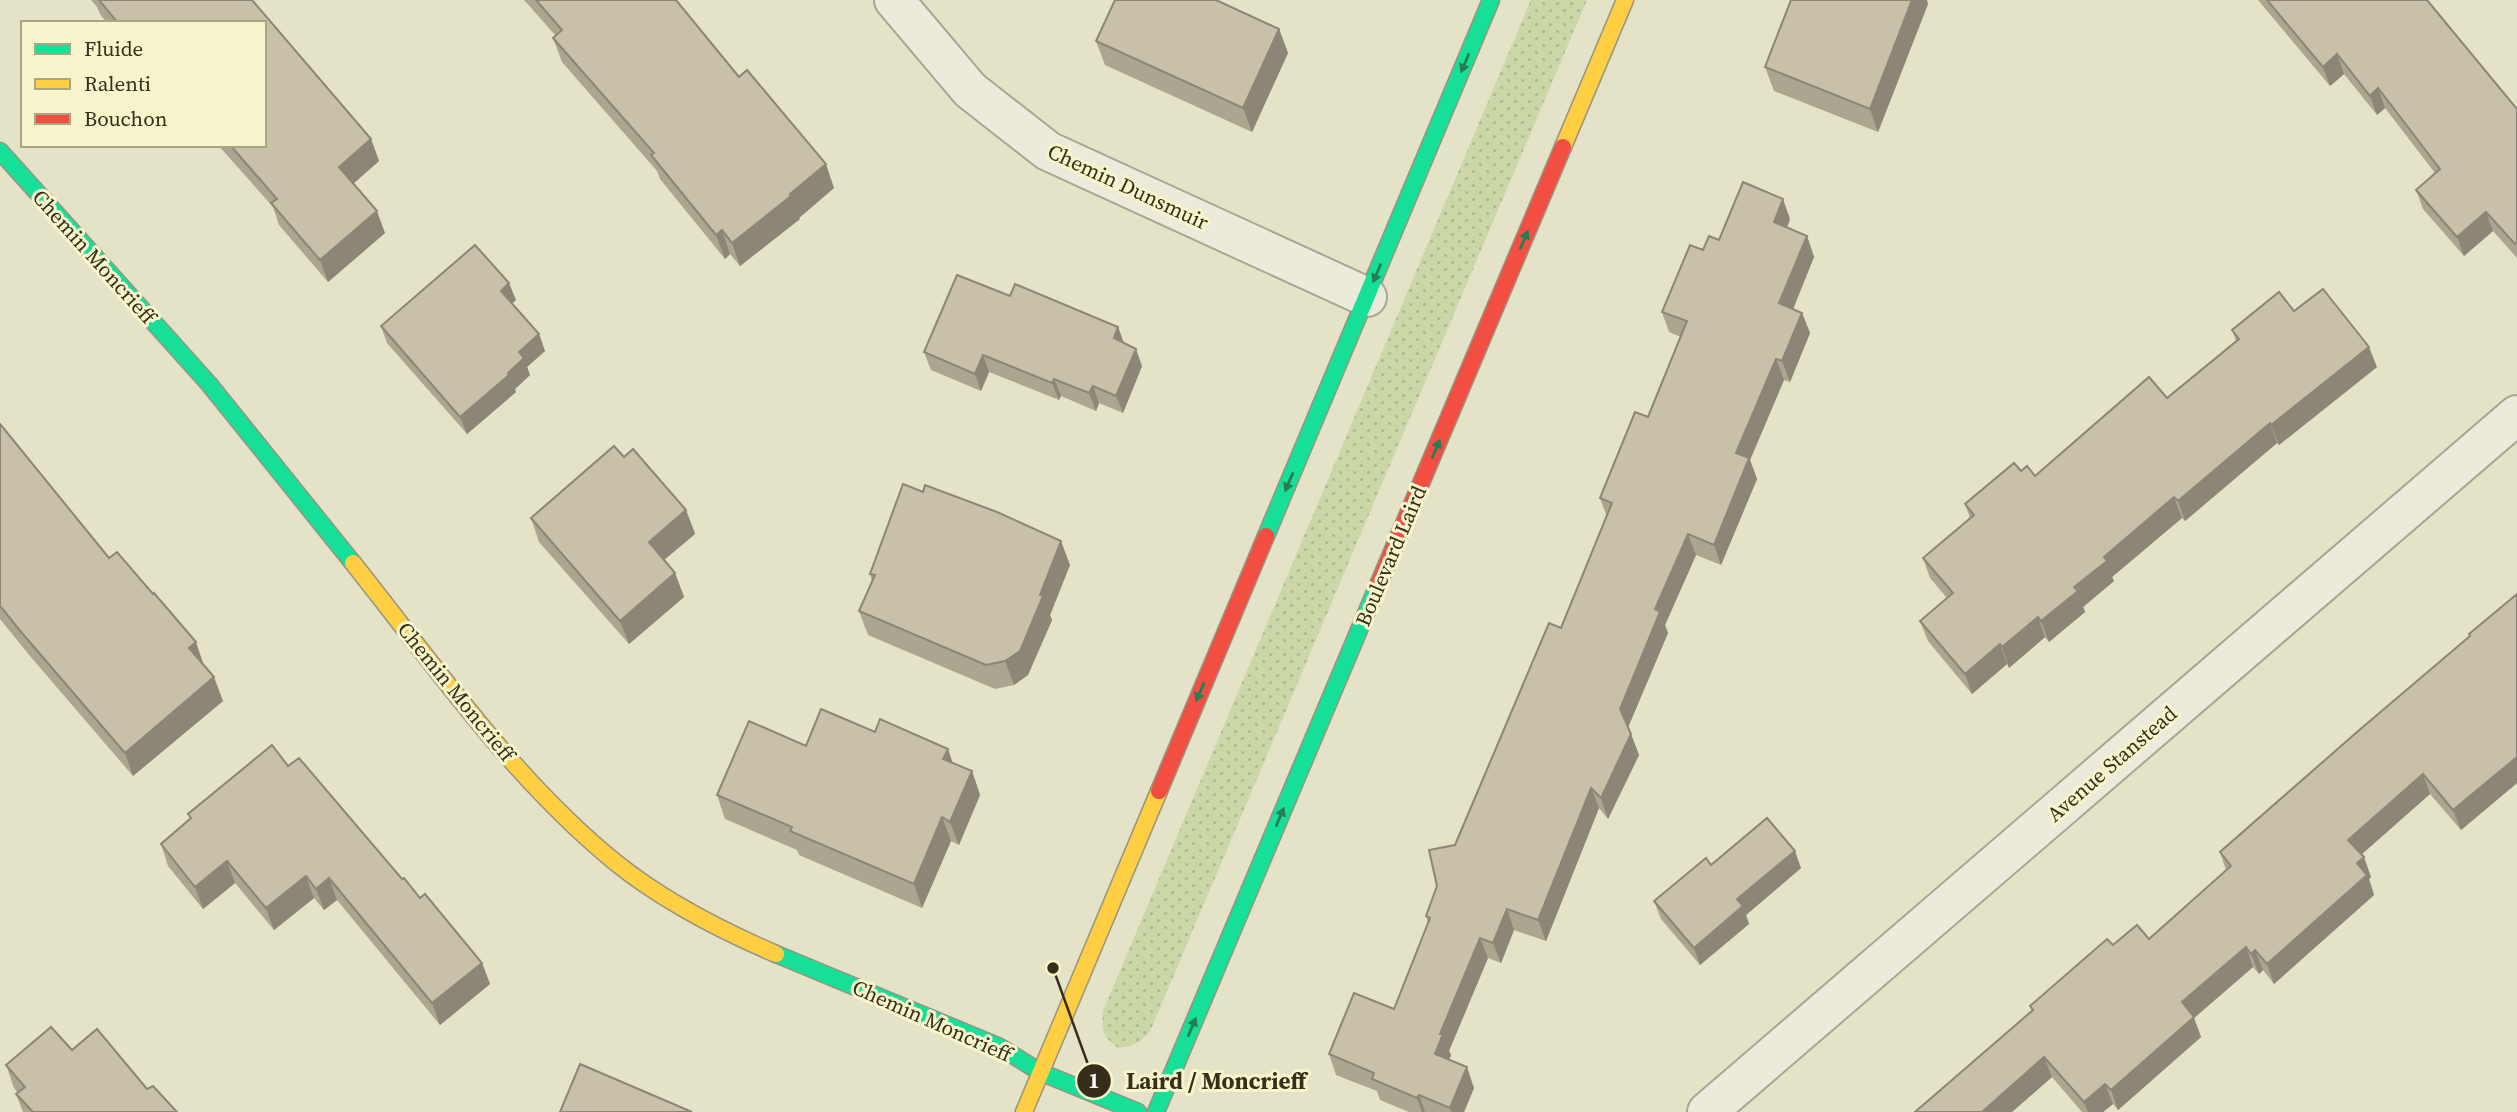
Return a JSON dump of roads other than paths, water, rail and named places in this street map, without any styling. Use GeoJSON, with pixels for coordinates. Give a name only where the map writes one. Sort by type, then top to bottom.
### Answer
{"type":"FeatureCollection","features":[{"type":"Feature","properties":{"kind":"street","name":"Chemin Dunsmuir"},"geometry":{"type":"LineString","coordinates":[[894,0],[970,90],[1048,151],[1367,297]]}},
{"type":"Feature","properties":{"kind":"street"},"geometry":{"type":"LineString","coordinates":[[1024,1112],[1491,0]]}},
{"type":"Feature","properties":{"kind":"street","name":"Boulevard Laird"},"geometry":{"type":"LineString","coordinates":[[1156,1112],[1625,0]]}},
{"type":"Feature","properties":{"kind":"street","name":"Chemin Moncrieff"},"geometry":{"type":"LineString","coordinates":[[0,150],[209,384],[516,767],[615,862],[656,891],[737,937],[1000,1047],[1041,1072],[1139,1112]]}},
{"type":"Feature","properties":{"kind":"street","name":"Avenue Stanstead"},"geometry":{"type":"LineString","coordinates":[[1707,1112],[2517,415]]}},
{"type":"Feature","properties":{"kind":"place","name":"Laird / Moncrieff"},"geometry":{"type":"Point","coordinates":[1053,968]}}]}
